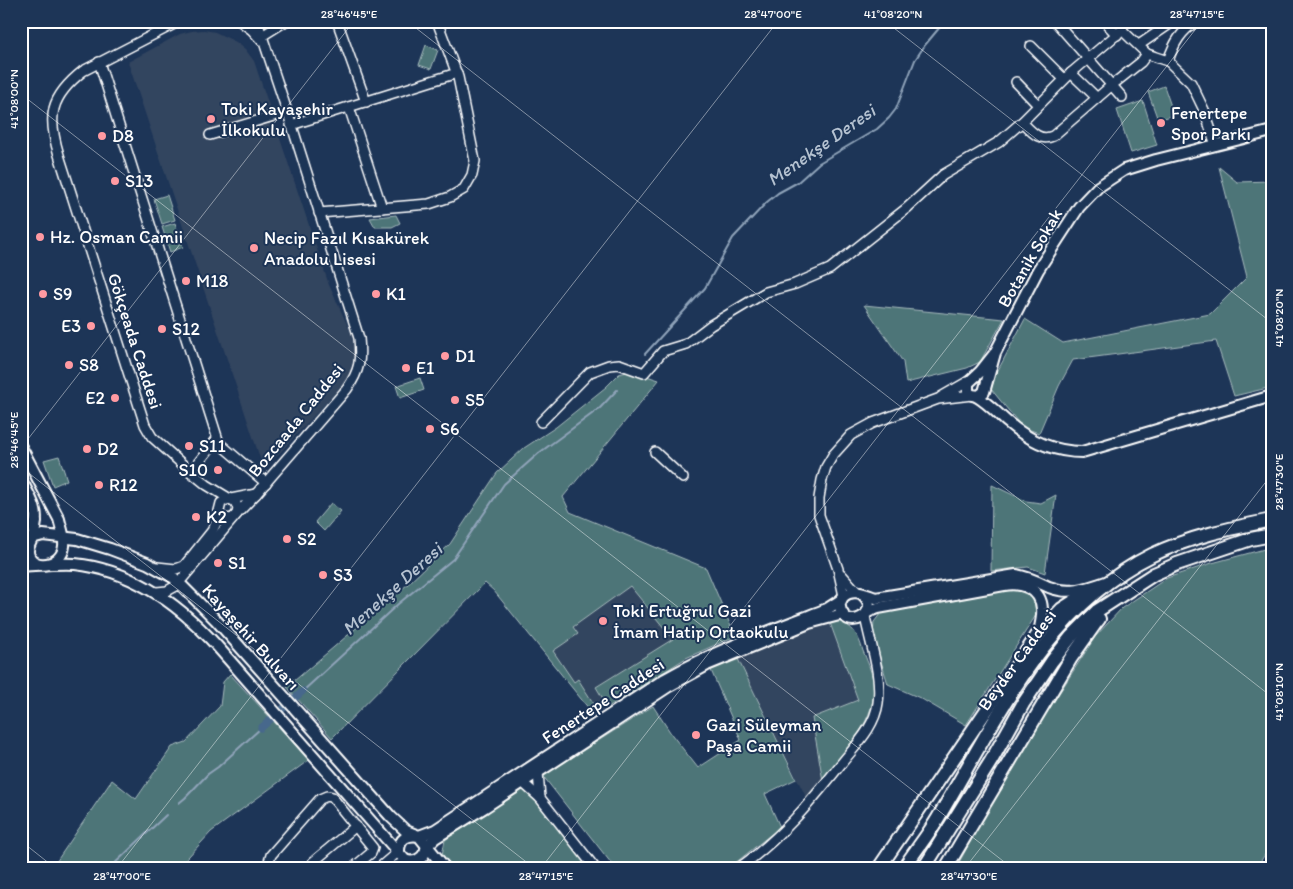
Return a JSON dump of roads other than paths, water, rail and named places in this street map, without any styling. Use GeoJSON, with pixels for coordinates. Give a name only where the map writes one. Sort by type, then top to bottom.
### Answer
{"type":"FeatureCollection","features":[{"type":"Feature","properties":{"kind":"highway","name":"Beyder Caddesi"},"geometry":{"type":"LineString","coordinates":[[904,868],[937,819],[988,730],[1042,649],[1071,615],[1111,580],[1151,555],[1189,540],[1272,520]]}},
{"type":"Feature","properties":{"kind":"highway","name":"Beyder Caddesi"},"geometry":{"type":"LineString","coordinates":[[924,868],[991,761],[1023,704],[1071,637],[1097,611],[1154,574],[1177,564],[1251,539],[1272,535]]}},
{"type":"Feature","properties":{"kind":"highway"},"geometry":{"type":"LineString","coordinates":[[1251,539],[1272,541]]}},
{"type":"Feature","properties":{"kind":"highway"},"geometry":{"type":"LineString","coordinates":[[879,868],[1039,633],[1068,605],[1111,580]]}},
{"type":"Feature","properties":{"kind":"highway"},"geometry":{"type":"LineString","coordinates":[[946,868],[1071,658],[1094,624],[1123,595]]}},
{"type":"Feature","properties":{"kind":"main road","name":"Botanik Sokak"},"geometry":{"type":"LineString","coordinates":[[996,353],[1038,270],[1079,207],[1098,187],[1124,170],[1272,131]]}},
{"type":"Feature","properties":{"kind":"main road"},"geometry":{"type":"LineString","coordinates":[[996,353],[980,372],[970,380],[967,389],[974,396],[986,402],[1018,431],[1043,445],[1059,451],[1082,452],[1272,396]]}},
{"type":"Feature","properties":{"kind":"main road"},"geometry":{"type":"LineString","coordinates":[[974,396],[982,394],[996,353]]}},
{"type":"Feature","properties":{"kind":"main road"},"geometry":{"type":"LineString","coordinates":[[970,380],[981,379],[989,400],[998,414]]}},
{"type":"Feature","properties":{"kind":"main road"},"geometry":{"type":"LineString","coordinates":[[21,447],[59,519],[64,544],[60,558],[54,563],[34,562],[29,558],[29,544],[33,537],[36,512],[21,480]]}},
{"type":"Feature","properties":{"kind":"main road"},"geometry":{"type":"LineString","coordinates":[[59,519],[77,535],[92,544]]}},
{"type":"Feature","properties":{"kind":"main road"},"geometry":{"type":"LineString","coordinates":[[21,540],[28,534],[36,522]]}},
{"type":"Feature","properties":{"kind":"main road","name":"Kayaşehir Bulvarı"},"geometry":{"type":"LineString","coordinates":[[21,540],[44,535],[63,536],[110,549],[157,567],[179,583],[216,620],[400,826],[417,836]]}},
{"type":"Feature","properties":{"kind":"main road","name":"Kayaşehir Bulvarı"},"geometry":{"type":"LineString","coordinates":[[21,566],[69,564],[95,567],[135,580],[157,592],[198,626],[217,646],[399,851]]}},
{"type":"Feature","properties":{"kind":"main road"},"geometry":{"type":"LineString","coordinates":[[1039,633],[1042,608],[1037,594],[1025,586],[1012,584],[1004,584],[941,592],[876,598],[859,593],[848,593],[840,604],[846,617],[858,620],[878,608],[941,592],[1002,576],[1016,575],[1029,578],[1050,588],[1070,592],[1083,590],[1111,580]]}},
{"type":"Feature","properties":{"kind":"main road"},"geometry":{"type":"LineString","coordinates":[[859,593],[867,600],[866,614]]}},
{"type":"Feature","properties":{"kind":"main road","name":"Fenertepe Caddesi"},"geometry":{"type":"LineString","coordinates":[[417,836],[435,830],[665,679],[695,662],[827,609],[843,598]]}},
{"type":"Feature","properties":{"kind":"main road","name":"Fenertepe Caddesi"},"geometry":{"type":"LineString","coordinates":[[427,846],[435,838],[669,686],[707,664],[809,624],[846,617]]}},
{"type":"Feature","properties":{"kind":"main road"},"geometry":{"type":"LineString","coordinates":[[427,846],[420,860],[410,865],[399,851],[401,841],[410,835],[417,836],[427,846],[445,868]]}},
{"type":"Feature","properties":{"kind":"street","name":"Gökçeada Caddesi"},"geometry":{"type":"LineString","coordinates":[[180,21],[99,62],[73,79],[61,94],[53,113],[52,133],[144,425],[152,438],[207,485],[229,500]]}},
{"type":"Feature","properties":{"kind":"street"},"geometry":{"type":"LineString","coordinates":[[240,21],[263,40],[286,21]]}},
{"type":"Feature","properties":{"kind":"street","name":"Bozcaada Caddesi"},"geometry":{"type":"LineString","coordinates":[[179,583],[347,388],[356,376],[360,358],[359,338],[256,21]]}},
{"type":"Feature","properties":{"kind":"street"},"geometry":{"type":"LineString","coordinates":[[337,21],[366,102]]}},
{"type":"Feature","properties":{"kind":"street"},"geometry":{"type":"LineString","coordinates":[[319,213],[429,204],[450,197],[464,189],[472,175],[474,161],[457,74],[437,21]]}},
{"type":"Feature","properties":{"kind":"street"},"geometry":{"type":"LineString","coordinates":[[1055,21],[1089,57],[1122,97]]}},
{"type":"Feature","properties":{"kind":"street"},"geometry":{"type":"LineString","coordinates":[[1104,21],[1121,29],[1148,54],[1168,62],[1191,83],[1204,110],[1216,145]]}},
{"type":"Feature","properties":{"kind":"street"},"geometry":{"type":"LineString","coordinates":[[1139,45],[1174,21]]}},
{"type":"Feature","properties":{"kind":"street"},"geometry":{"type":"LineString","coordinates":[[1168,62],[1172,49],[1182,33],[1197,21]]}},
{"type":"Feature","properties":{"kind":"street"},"geometry":{"type":"LineString","coordinates":[[541,422],[590,372],[619,364],[644,373],[663,351],[686,344],[711,325],[766,292],[795,284],[830,269],[906,208],[943,175],[999,142],[1022,122],[1067,76],[1121,29]]}},
{"type":"Feature","properties":{"kind":"street"},"geometry":{"type":"LineString","coordinates":[[1031,46],[1097,98]]}},
{"type":"Feature","properties":{"kind":"street"},"geometry":{"type":"LineString","coordinates":[[1022,122],[1040,138],[1046,139],[1053,136],[1148,54]]}},
{"type":"Feature","properties":{"kind":"street"},"geometry":{"type":"LineString","coordinates":[[99,62],[218,443],[266,483]]}},
{"type":"Feature","properties":{"kind":"street"},"geometry":{"type":"LineString","coordinates":[[291,126],[457,74]]}},
{"type":"Feature","properties":{"kind":"street"},"geometry":{"type":"LineString","coordinates":[[1016,82],[1038,105]]}},
{"type":"Feature","properties":{"kind":"street"},"geometry":{"type":"LineString","coordinates":[[349,107],[382,208]]}},
{"type":"Feature","properties":{"kind":"street"},"geometry":{"type":"LineString","coordinates":[[210,135],[287,112]]}},
{"type":"Feature","properties":{"kind":"street"},"geometry":{"type":"LineString","coordinates":[[843,598],[838,570],[819,515],[819,498],[826,467],[833,455],[851,435],[862,428],[938,399],[970,380]]}},
{"type":"Feature","properties":{"kind":"street"},"geometry":{"type":"LineString","coordinates":[[938,399],[974,396]]}},
{"type":"Feature","properties":{"kind":"street"},"geometry":{"type":"LineString","coordinates":[[191,472],[217,439]]}},
{"type":"Feature","properties":{"kind":"street"},"geometry":{"type":"LineString","coordinates":[[655,452],[683,478]]}},
{"type":"Feature","properties":{"kind":"street"},"geometry":{"type":"LineString","coordinates":[[157,567],[176,569],[184,566],[212,531],[221,504],[229,500],[256,494]]}},
{"type":"Feature","properties":{"kind":"street"},"geometry":{"type":"LineString","coordinates":[[219,513],[226,519],[235,517],[238,511],[237,505],[229,500]]}},
{"type":"Feature","properties":{"kind":"street"},"geometry":{"type":"LineString","coordinates":[[838,570],[859,593]]}},
{"type":"Feature","properties":{"kind":"street"},"geometry":{"type":"LineString","coordinates":[[187,572],[187,581],[191,594]]}},
{"type":"Feature","properties":{"kind":"street"},"geometry":{"type":"LineString","coordinates":[[157,592],[167,591],[179,583]]}},
{"type":"Feature","properties":{"kind":"street"},"geometry":{"type":"LineString","coordinates":[[739,868],[758,854],[812,801],[863,737],[873,720],[878,705],[879,687],[868,636],[866,614]]}},
{"type":"Feature","properties":{"kind":"street"},"geometry":{"type":"LineString","coordinates":[[846,617],[860,626],[868,636]]}},
{"type":"Feature","properties":{"kind":"street"},"geometry":{"type":"LineString","coordinates":[[538,772],[540,798]]}},
{"type":"Feature","properties":{"kind":"street"},"geometry":{"type":"LineString","coordinates":[[522,782],[540,798],[595,868]]}},
{"type":"Feature","properties":{"kind":"street"},"geometry":{"type":"LineString","coordinates":[[267,868],[271,854],[327,796],[332,797],[372,844],[374,850],[353,868]]}},
{"type":"Feature","properties":{"kind":"street"},"geometry":{"type":"LineString","coordinates":[[309,868],[313,862],[356,826]]}},
{"type":"Feature","properties":{"kind":"street"},"geometry":{"type":"LineString","coordinates":[[379,868],[399,851]]}},
{"type":"Feature","properties":{"kind":"street"},"geometry":{"type":"LineString","coordinates":[[391,868],[410,865]]}},
{"type":"Feature","properties":{"kind":"waterway","name":"Menekşe Deresi"},"geometry":{"type":"LineString","coordinates":[[645,354],[705,288],[733,238],[767,202],[778,193],[798,182],[819,163],[877,129],[889,118],[896,109],[915,60],[945,21]]}},
{"type":"Feature","properties":{"kind":"waterway","name":"Menekşe Deresi"},"geometry":{"type":"LineString","coordinates":[[303,691],[398,604],[453,559],[504,484],[539,453],[600,408],[617,390]]}},
{"type":"Feature","properties":{"kind":"waterway","name":"Menekşe Deresi"},"geometry":{"type":"LineString","coordinates":[[261,728],[303,691]]}},
{"type":"Feature","properties":{"kind":"waterway","name":"Menekşe Deresi"},"geometry":{"type":"LineString","coordinates":[[179,803],[208,774],[261,728]]}},
{"type":"Feature","properties":{"kind":"waterway","name":"Menekşe Deresi"},"geometry":{"type":"LineString","coordinates":[[110,868],[166,815]]}},
{"type":"Feature","properties":{"kind":"place","name":"Toki Kayaşehir İlkokulu"},"geometry":{"type":"Point","coordinates":[211,119]}},
{"type":"Feature","properties":{"kind":"place","name":"Fenertepe Spor Parkı"},"geometry":{"type":"Point","coordinates":[1161,123]}},
{"type":"Feature","properties":{"kind":"place","name":"D8"},"geometry":{"type":"Point","coordinates":[102,136]}},
{"type":"Feature","properties":{"kind":"place","name":"S13"},"geometry":{"type":"Point","coordinates":[115,181]}},
{"type":"Feature","properties":{"kind":"place","name":"Hz. Osman Camii"},"geometry":{"type":"Point","coordinates":[40,237]}},
{"type":"Feature","properties":{"kind":"place","name":"Necip Fazıl Kısakürek Anadolu Lisesi"},"geometry":{"type":"Point","coordinates":[254,248]}},
{"type":"Feature","properties":{"kind":"place","name":"M18"},"geometry":{"type":"Point","coordinates":[186,281]}},
{"type":"Feature","properties":{"kind":"place","name":"S9"},"geometry":{"type":"Point","coordinates":[43,294]}},
{"type":"Feature","properties":{"kind":"place","name":"K1"},"geometry":{"type":"Point","coordinates":[376,294]}},
{"type":"Feature","properties":{"kind":"place","name":"E3"},"geometry":{"type":"Point","coordinates":[91,326]}},
{"type":"Feature","properties":{"kind":"place","name":"S12"},"geometry":{"type":"Point","coordinates":[162,329]}},
{"type":"Feature","properties":{"kind":"place","name":"D1"},"geometry":{"type":"Point","coordinates":[445,356]}},
{"type":"Feature","properties":{"kind":"place","name":"S8"},"geometry":{"type":"Point","coordinates":[69,365]}},
{"type":"Feature","properties":{"kind":"place","name":"E1"},"geometry":{"type":"Point","coordinates":[406,368]}},
{"type":"Feature","properties":{"kind":"place","name":"E2"},"geometry":{"type":"Point","coordinates":[115,398]}},
{"type":"Feature","properties":{"kind":"place","name":"S5"},"geometry":{"type":"Point","coordinates":[455,400]}},
{"type":"Feature","properties":{"kind":"place","name":"S6"},"geometry":{"type":"Point","coordinates":[430,429]}},
{"type":"Feature","properties":{"kind":"place","name":"S11"},"geometry":{"type":"Point","coordinates":[189,446]}},
{"type":"Feature","properties":{"kind":"place","name":"D2"},"geometry":{"type":"Point","coordinates":[87,449]}},
{"type":"Feature","properties":{"kind":"place","name":"S10"},"geometry":{"type":"Point","coordinates":[218,470]}},
{"type":"Feature","properties":{"kind":"place","name":"R12"},"geometry":{"type":"Point","coordinates":[99,485]}},
{"type":"Feature","properties":{"kind":"place","name":"K2"},"geometry":{"type":"Point","coordinates":[196,517]}},
{"type":"Feature","properties":{"kind":"place","name":"S2"},"geometry":{"type":"Point","coordinates":[287,539]}},
{"type":"Feature","properties":{"kind":"place","name":"S1"},"geometry":{"type":"Point","coordinates":[218,563]}},
{"type":"Feature","properties":{"kind":"place","name":"S3"},"geometry":{"type":"Point","coordinates":[323,575]}},
{"type":"Feature","properties":{"kind":"place","name":"Toki Ertuğrul Gazi İmam Hatip Ortaokulu"},"geometry":{"type":"Point","coordinates":[603,621]}},
{"type":"Feature","properties":{"kind":"place","name":"Gazi Süleyman Paşa Camii"},"geometry":{"type":"Point","coordinates":[696,735]}}]}
